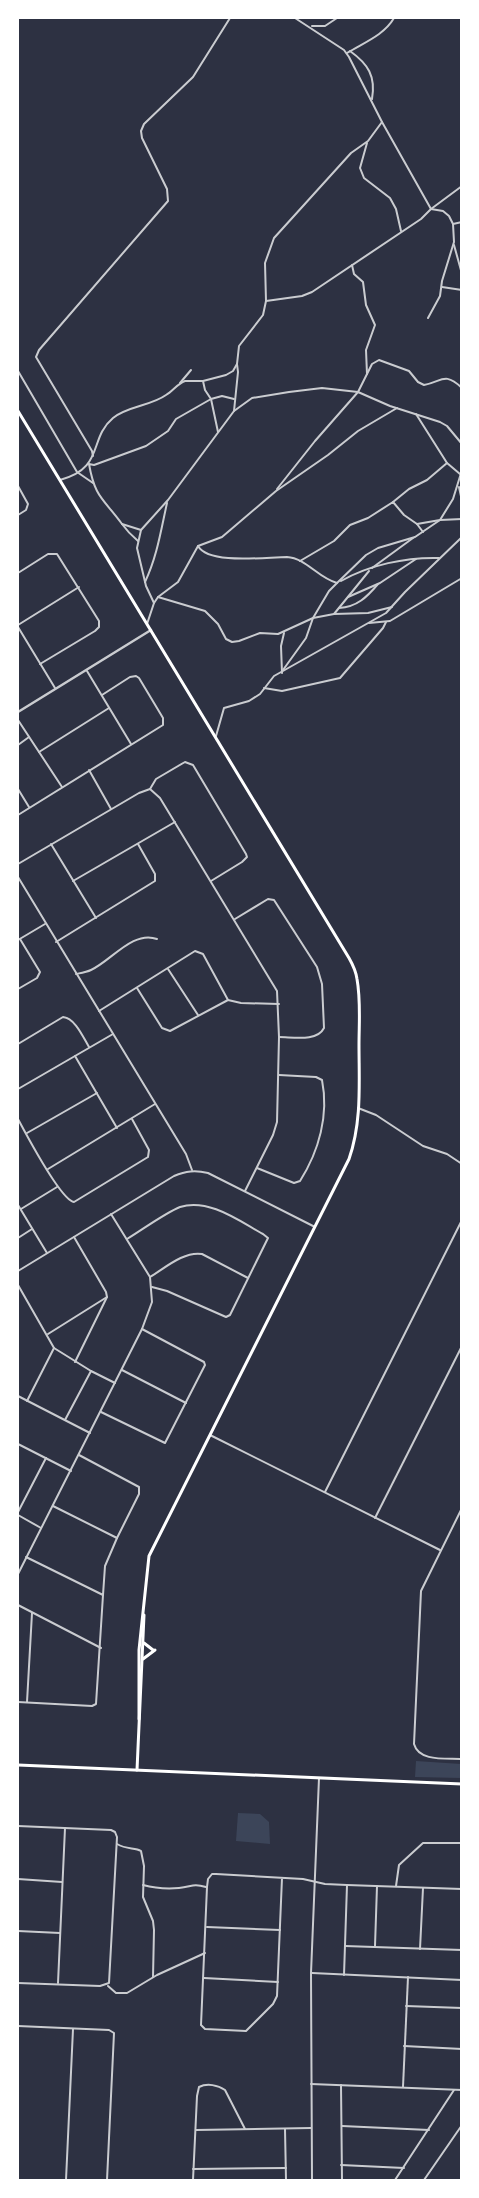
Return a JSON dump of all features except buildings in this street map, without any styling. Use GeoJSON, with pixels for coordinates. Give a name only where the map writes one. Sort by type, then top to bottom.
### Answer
{"type":"FeatureCollection","features":[{"type":"Feature","properties":{"kind":"main road"},"geometry":{"type":"LineString","coordinates":[[18,411],[354,968],[358,980],[360,1005],[358,1108],[355,1143],[349,1159],[150,1556],[147,1567],[144,1615],[137,1770]]}},
{"type":"Feature","properties":{"kind":"main road"},"geometry":{"type":"LineString","coordinates":[[139,1718],[139,1650],[144,1615]]}},
{"type":"Feature","properties":{"kind":"main road"},"geometry":{"type":"LineString","coordinates":[[143,1658],[154,1650],[144,1643]]}},
{"type":"Feature","properties":{"kind":"main road"},"geometry":{"type":"LineString","coordinates":[[18,1765],[462,1784]]}},
{"type":"Feature","properties":{"kind":"street"},"geometry":{"type":"LineString","coordinates":[[93,456],[92,451],[44,373],[36,356],[39,350],[168,201],[167,189],[142,138],[141,130],[149,118],[192,77],[230,18]]}},
{"type":"Feature","properties":{"kind":"street"},"geometry":{"type":"LineString","coordinates":[[296,18],[310,26],[346,54],[431,209],[443,212],[449,216],[453,224],[454,242],[462,274]]}},
{"type":"Feature","properties":{"kind":"street"},"geometry":{"type":"LineString","coordinates":[[310,26],[325,26],[337,18]]}},
{"type":"Feature","properties":{"kind":"street"},"geometry":{"type":"LineString","coordinates":[[346,54],[380,34],[389,26],[394,18]]}},
{"type":"Feature","properties":{"kind":"street"},"geometry":{"type":"LineString","coordinates":[[350,51],[362,60],[371,71],[373,78],[372,100]]}},
{"type":"Feature","properties":{"kind":"street"},"geometry":{"type":"LineString","coordinates":[[234,411],[240,346],[263,315],[266,301],[265,263],[274,238],[351,153],[368,141],[382,122]]}},
{"type":"Feature","properties":{"kind":"street"},"geometry":{"type":"LineString","coordinates":[[368,141],[360,168],[364,178],[390,198],[396,209],[402,232]]}},
{"type":"Feature","properties":{"kind":"street"},"geometry":{"type":"LineString","coordinates":[[266,301],[307,294],[421,219],[431,209],[462,186]]}},
{"type":"Feature","properties":{"kind":"street"},"geometry":{"type":"LineString","coordinates":[[453,224],[462,222]]}},
{"type":"Feature","properties":{"kind":"street"},"geometry":{"type":"LineString","coordinates":[[428,318],[440,296],[454,242]]}},
{"type":"Feature","properties":{"kind":"street"},"geometry":{"type":"LineString","coordinates":[[352,265],[354,274],[363,282],[366,305],[375,325],[366,350],[367,374]]}},
{"type":"Feature","properties":{"kind":"street"},"geometry":{"type":"LineString","coordinates":[[442,287],[462,290]]}},
{"type":"Feature","properties":{"kind":"street"},"geometry":{"type":"LineString","coordinates":[[276,491],[315,441],[358,392],[372,364],[379,360],[409,371],[418,382],[424,385],[444,378],[455,382],[462,388]]}},
{"type":"Feature","properties":{"kind":"street"},"geometry":{"type":"LineString","coordinates":[[180,383],[226,376],[237,364]]}},
{"type":"Feature","properties":{"kind":"street"},"geometry":{"type":"LineString","coordinates":[[138,542],[106,507],[93,483],[89,464],[104,430],[113,418],[167,395],[192,370]]}},
{"type":"Feature","properties":{"kind":"street"},"geometry":{"type":"LineString","coordinates":[[18,371],[77,472],[93,483]]}},
{"type":"Feature","properties":{"kind":"street"},"geometry":{"type":"LineString","coordinates":[[203,381],[210,399],[218,432]]}},
{"type":"Feature","properties":{"kind":"street"},"geometry":{"type":"LineString","coordinates":[[154,604],[145,582],[137,548],[141,530],[168,500],[234,411],[252,398],[322,388],[358,392],[397,408],[434,419],[447,426],[462,444]]}},
{"type":"Feature","properties":{"kind":"street"},"geometry":{"type":"LineString","coordinates":[[60,480],[89,464],[98,463],[146,446],[168,431],[176,419],[210,399],[222,396],[234,399]]}},
{"type":"Feature","properties":{"kind":"street"},"geometry":{"type":"LineString","coordinates":[[147,624],[158,597],[178,582],[198,546],[222,537],[276,491],[328,455],[358,431],[397,408]]}},
{"type":"Feature","properties":{"kind":"street"},"geometry":{"type":"LineString","coordinates":[[416,414],[447,463],[460,474]]}},
{"type":"Feature","properties":{"kind":"street"},"geometry":{"type":"LineString","coordinates":[[300,561],[334,541],[350,525],[368,518],[409,489],[427,480],[447,463]]}},
{"type":"Feature","properties":{"kind":"street"},"geometry":{"type":"LineString","coordinates":[[334,614],[370,570],[440,520],[451,504],[462,470]]}},
{"type":"Feature","properties":{"kind":"street"},"geometry":{"type":"LineString","coordinates":[[458,485],[462,502]]}},
{"type":"Feature","properties":{"kind":"street"},"geometry":{"type":"LineString","coordinates":[[18,486],[28,504],[26,510],[18,515]]}},
{"type":"Feature","properties":{"kind":"street"},"geometry":{"type":"LineString","coordinates":[[145,582],[152,568],[168,500]]}},
{"type":"Feature","properties":{"kind":"street"},"geometry":{"type":"LineString","coordinates":[[393,502],[423,532]]}},
{"type":"Feature","properties":{"kind":"street"},"geometry":{"type":"LineString","coordinates":[[417,524],[462,519]]}},
{"type":"Feature","properties":{"kind":"street"},"geometry":{"type":"LineString","coordinates":[[122,524],[141,530]]}},
{"type":"Feature","properties":{"kind":"street"},"geometry":{"type":"LineString","coordinates":[[282,672],[306,638],[313,618],[329,591],[366,555],[390,544],[415,537]]}},
{"type":"Feature","properties":{"kind":"street"},"geometry":{"type":"LineString","coordinates":[[215,736],[224,708],[249,701],[260,694],[274,676],[368,623],[392,607],[462,537]]}},
{"type":"Feature","properties":{"kind":"street"},"geometry":{"type":"LineString","coordinates":[[198,546],[202,551],[216,556],[287,557],[300,561],[328,581],[337,583],[352,575],[417,558],[439,558]]}},
{"type":"Feature","properties":{"kind":"street"},"geometry":{"type":"LineString","coordinates":[[18,573],[48,554],[57,554],[99,621],[99,627],[40,664]]}},
{"type":"Feature","properties":{"kind":"street"},"geometry":{"type":"LineString","coordinates":[[346,598],[380,583],[417,558]]}},
{"type":"Feature","properties":{"kind":"street"},"geometry":{"type":"LineString","coordinates":[[368,623],[393,620],[462,578]]}},
{"type":"Feature","properties":{"kind":"street"},"geometry":{"type":"LineString","coordinates":[[339,608],[354,606],[368,596],[380,583]]}},
{"type":"Feature","properties":{"kind":"street"},"geometry":{"type":"LineString","coordinates":[[55,688],[18,626],[79,587]]}},
{"type":"Feature","properties":{"kind":"street"},"geometry":{"type":"LineString","coordinates":[[158,597],[205,611],[218,624],[226,639],[232,642],[260,632],[278,634],[313,618],[334,614],[368,613],[392,607]]}},
{"type":"Feature","properties":{"kind":"street"},"geometry":{"type":"LineString","coordinates":[[264,688],[282,691],[340,678],[386,622]]}},
{"type":"Feature","properties":{"kind":"street"},"geometry":{"type":"LineString","coordinates":[[18,712],[151,630]]}},
{"type":"Feature","properties":{"kind":"street"},"geometry":{"type":"LineString","coordinates":[[282,672],[281,646],[284,632]]}},
{"type":"Feature","properties":{"kind":"street"},"geometry":{"type":"LineString","coordinates":[[86,669],[131,744]]}},
{"type":"Feature","properties":{"kind":"street"},"geometry":{"type":"LineString","coordinates":[[18,815],[163,725],[164,718],[136,676],[130,677],[102,695]]}},
{"type":"Feature","properties":{"kind":"street"},"geometry":{"type":"LineString","coordinates":[[39,752],[109,708]]}},
{"type":"Feature","properties":{"kind":"street"},"geometry":{"type":"LineString","coordinates":[[18,720],[62,788]]}},
{"type":"Feature","properties":{"kind":"street"},"geometry":{"type":"LineString","coordinates":[[18,745],[29,737]]}},
{"type":"Feature","properties":{"kind":"street"},"geometry":{"type":"LineString","coordinates":[[18,864],[139,793],[150,790],[156,779],[185,762],[193,765],[247,858],[211,881]]}},
{"type":"Feature","properties":{"kind":"street"},"geometry":{"type":"LineString","coordinates":[[89,770],[111,809]]}},
{"type":"Feature","properties":{"kind":"street"},"geometry":{"type":"LineString","coordinates":[[18,789],[30,807]]}},
{"type":"Feature","properties":{"kind":"street"},"geometry":{"type":"LineString","coordinates":[[150,790],[160,798],[235,919],[274,984],[279,1004],[280,1037],[276,1128],[245,1191]]}},
{"type":"Feature","properties":{"kind":"street"},"geometry":{"type":"LineString","coordinates":[[73,881],[175,822]]}},
{"type":"Feature","properties":{"kind":"street"},"geometry":{"type":"LineString","coordinates":[[51,844],[96,918]]}},
{"type":"Feature","properties":{"kind":"street"},"geometry":{"type":"LineString","coordinates":[[56,942],[155,881],[155,874],[138,844]]}},
{"type":"Feature","properties":{"kind":"street"},"geometry":{"type":"LineString","coordinates":[[18,877],[186,1154],[192,1170]]}},
{"type":"Feature","properties":{"kind":"street"},"geometry":{"type":"LineString","coordinates":[[235,919],[268,899],[274,900],[317,968],[322,984],[324,1028],[322,1032],[316,1037],[280,1037]]}},
{"type":"Feature","properties":{"kind":"street"},"geometry":{"type":"LineString","coordinates":[[18,989],[37,978],[40,972],[19,939],[45,924]]}},
{"type":"Feature","properties":{"kind":"street"},"geometry":{"type":"LineString","coordinates":[[76,974],[92,970],[137,940],[151,937],[157,939]]}},
{"type":"Feature","properties":{"kind":"street"},"geometry":{"type":"LineString","coordinates":[[99,1011],[198,951],[203,954],[228,1000]]}},
{"type":"Feature","properties":{"kind":"street"},"geometry":{"type":"LineString","coordinates":[[168,969],[198,1015]]}},
{"type":"Feature","properties":{"kind":"street"},"geometry":{"type":"LineString","coordinates":[[137,988],[164,1029],[172,1030],[228,1000],[241,1003],[279,1004]]}},
{"type":"Feature","properties":{"kind":"street"},"geometry":{"type":"LineString","coordinates":[[18,1044],[66,1016],[72,1020],[89,1047]]}},
{"type":"Feature","properties":{"kind":"street"},"geometry":{"type":"LineString","coordinates":[[18,1089],[113,1034]]}},
{"type":"Feature","properties":{"kind":"street"},"geometry":{"type":"LineString","coordinates":[[75,1056],[117,1128]]}},
{"type":"Feature","properties":{"kind":"street"},"geometry":{"type":"LineString","coordinates":[[256,1168],[296,1182],[301,1179],[322,1131],[322,1080],[316,1077],[279,1076]]}},
{"type":"Feature","properties":{"kind":"street"},"geometry":{"type":"LineString","coordinates":[[26,1133],[97,1093]]}},
{"type":"Feature","properties":{"kind":"street"},"geometry":{"type":"LineString","coordinates":[[48,1169],[156,1104]]}},
{"type":"Feature","properties":{"kind":"street"},"geometry":{"type":"LineString","coordinates":[[358,1108],[376,1115],[423,1146],[447,1154],[462,1164]]}},
{"type":"Feature","properties":{"kind":"street"},"geometry":{"type":"LineString","coordinates":[[18,1119],[57,1187],[68,1200],[74,1202],[148,1157],[149,1150],[132,1119]]}},
{"type":"Feature","properties":{"kind":"street"},"geometry":{"type":"LineString","coordinates":[[18,1271],[174,1176],[192,1170],[208,1173],[315,1227]]}},
{"type":"Feature","properties":{"kind":"street"},"geometry":{"type":"LineString","coordinates":[[20,1210],[57,1187]]}},
{"type":"Feature","properties":{"kind":"street"},"geometry":{"type":"LineString","coordinates":[[18,1205],[47,1254]]}},
{"type":"Feature","properties":{"kind":"street"},"geometry":{"type":"LineString","coordinates":[[127,1239],[180,1207],[201,1205],[211,1207],[268,1238],[230,1315],[226,1317],[167,1291],[152,1287]]}},
{"type":"Feature","properties":{"kind":"street"},"geometry":{"type":"LineString","coordinates":[[18,1574],[122,1370],[142,1329],[152,1302],[150,1277],[111,1214]]}},
{"type":"Feature","properties":{"kind":"street"},"geometry":{"type":"LineString","coordinates":[[325,1492],[462,1220]]}},
{"type":"Feature","properties":{"kind":"street"},"geometry":{"type":"LineString","coordinates":[[18,1238],[32,1229]]}},
{"type":"Feature","properties":{"kind":"street"},"geometry":{"type":"LineString","coordinates":[[74,1237],[106,1292],[107,1297],[75,1362]]}},
{"type":"Feature","properties":{"kind":"street"},"geometry":{"type":"LineString","coordinates":[[150,1277],[187,1255],[195,1253],[202,1254],[249,1278]]}},
{"type":"Feature","properties":{"kind":"street"},"geometry":{"type":"LineString","coordinates":[[18,1285],[54,1348],[75,1362],[115,1383]]}},
{"type":"Feature","properties":{"kind":"street"},"geometry":{"type":"LineString","coordinates":[[47,1334],[107,1297]]}},
{"type":"Feature","properties":{"kind":"street"},"geometry":{"type":"LineString","coordinates":[[101,1412],[165,1443],[186,1403],[204,1362],[142,1329]]}},
{"type":"Feature","properties":{"kind":"street"},"geometry":{"type":"LineString","coordinates":[[375,1518],[462,1346]]}},
{"type":"Feature","properties":{"kind":"street"},"geometry":{"type":"LineString","coordinates":[[27,1401],[54,1348]]}},
{"type":"Feature","properties":{"kind":"street"},"geometry":{"type":"LineString","coordinates":[[122,1370],[186,1403]]}},
{"type":"Feature","properties":{"kind":"street"},"geometry":{"type":"LineString","coordinates":[[65,1420],[91,1371]]}},
{"type":"Feature","properties":{"kind":"street"},"geometry":{"type":"LineString","coordinates":[[18,1396],[90,1433]]}},
{"type":"Feature","properties":{"kind":"street"},"geometry":{"type":"LineString","coordinates":[[210,1436],[440,1550]]}},
{"type":"Feature","properties":{"kind":"street"},"geometry":{"type":"LineString","coordinates":[[18,1444],[70,1471]]}},
{"type":"Feature","properties":{"kind":"street"},"geometry":{"type":"LineString","coordinates":[[18,1702],[92,1706],[96,1704],[105,1566],[140,1494],[139,1486],[78,1455]]}},
{"type":"Feature","properties":{"kind":"street"},"geometry":{"type":"LineString","coordinates":[[41,1528],[18,1514],[46,1458]]}},
{"type":"Feature","properties":{"kind":"street"},"geometry":{"type":"LineString","coordinates":[[53,1506],[117,1538]]}},
{"type":"Feature","properties":{"kind":"street"},"geometry":{"type":"LineString","coordinates":[[462,1508],[421,1591],[414,1744],[416,1750],[424,1756],[462,1759]]}},
{"type":"Feature","properties":{"kind":"street"},"geometry":{"type":"LineString","coordinates":[[26,1557],[103,1595]]}},
{"type":"Feature","properties":{"kind":"street"},"geometry":{"type":"LineString","coordinates":[[18,1605],[101,1648]]}},
{"type":"Feature","properties":{"kind":"street"},"geometry":{"type":"LineString","coordinates":[[27,1702],[32,1613]]}},
{"type":"Feature","properties":{"kind":"street"},"geometry":{"type":"LineString","coordinates":[[312,2180],[311,1973],[319,1778]]}},
{"type":"Feature","properties":{"kind":"street"},"geometry":{"type":"LineString","coordinates":[[18,1826],[113,1831],[117,1834],[111,1975],[107,1985]]}},
{"type":"Feature","properties":{"kind":"street"},"geometry":{"type":"LineString","coordinates":[[58,1984],[65,1828]]}},
{"type":"Feature","properties":{"kind":"street"},"geometry":{"type":"LineString","coordinates":[[396,1886],[399,1865],[423,1843],[462,1843]]}},
{"type":"Feature","properties":{"kind":"street"},"geometry":{"type":"LineString","coordinates":[[117,1844],[126,1849],[136,1848],[141,1851],[144,1866],[144,1903],[153,1921],[154,1977]]}},
{"type":"Feature","properties":{"kind":"street"},"geometry":{"type":"LineString","coordinates":[[282,1878],[277,1996],[273,2004],[250,2029],[242,2032],[207,2030],[202,2027],[207,1887],[208,1879],[212,1874],[282,1878],[347,1885],[462,1890]]}},
{"type":"Feature","properties":{"kind":"street"},"geometry":{"type":"LineString","coordinates":[[18,1879],[62,1882]]}},
{"type":"Feature","properties":{"kind":"street"},"geometry":{"type":"LineString","coordinates":[[143,1885],[166,1888],[186,1887],[194,1884],[207,1887]]}},
{"type":"Feature","properties":{"kind":"street"},"geometry":{"type":"LineString","coordinates":[[344,1975],[347,1885]]}},
{"type":"Feature","properties":{"kind":"street"},"geometry":{"type":"LineString","coordinates":[[374,1947],[377,1886]]}},
{"type":"Feature","properties":{"kind":"street"},"geometry":{"type":"LineString","coordinates":[[420,1949],[423,1888]]}},
{"type":"Feature","properties":{"kind":"street"},"geometry":{"type":"LineString","coordinates":[[206,1927],[280,1930]]}},
{"type":"Feature","properties":{"kind":"street"},"geometry":{"type":"LineString","coordinates":[[18,1932],[60,1933]]}},
{"type":"Feature","properties":{"kind":"street"},"geometry":{"type":"LineString","coordinates":[[345,1946],[462,1950]]}},
{"type":"Feature","properties":{"kind":"street"},"geometry":{"type":"LineString","coordinates":[[18,1983],[107,1985],[116,1993],[127,1992],[205,1953]]}},
{"type":"Feature","properties":{"kind":"street"},"geometry":{"type":"LineString","coordinates":[[311,1973],[462,1980]]}},
{"type":"Feature","properties":{"kind":"street"},"geometry":{"type":"LineString","coordinates":[[402,2087],[408,1977]]}},
{"type":"Feature","properties":{"kind":"street"},"geometry":{"type":"LineString","coordinates":[[204,1978],[278,1982]]}},
{"type":"Feature","properties":{"kind":"street"},"geometry":{"type":"LineString","coordinates":[[406,2006],[462,2008]]}},
{"type":"Feature","properties":{"kind":"street"},"geometry":{"type":"LineString","coordinates":[[18,2026],[110,2030],[114,2034],[107,2180]]}},
{"type":"Feature","properties":{"kind":"street"},"geometry":{"type":"LineString","coordinates":[[66,2180],[73,2029]]}},
{"type":"Feature","properties":{"kind":"street"},"geometry":{"type":"LineString","coordinates":[[404,2046],[462,2049]]}},
{"type":"Feature","properties":{"kind":"street"},"geometry":{"type":"LineString","coordinates":[[311,2084],[462,2090]]}},
{"type":"Feature","properties":{"kind":"street"},"geometry":{"type":"LineString","coordinates":[[193,2180],[198,2090],[205,2085],[225,2090],[245,2129]]}},
{"type":"Feature","properties":{"kind":"street"},"geometry":{"type":"LineString","coordinates":[[341,2085],[342,2180]]}},
{"type":"Feature","properties":{"kind":"street"},"geometry":{"type":"LineString","coordinates":[[395,2180],[454,2090]]}},
{"type":"Feature","properties":{"kind":"street"},"geometry":{"type":"LineString","coordinates":[[341,2126],[429,2130]]}},
{"type":"Feature","properties":{"kind":"street"},"geometry":{"type":"LineString","coordinates":[[424,2180],[462,2126]]}},
{"type":"Feature","properties":{"kind":"street"},"geometry":{"type":"LineString","coordinates":[[196,2130],[312,2128]]}},
{"type":"Feature","properties":{"kind":"street"},"geometry":{"type":"LineString","coordinates":[[285,2129],[286,2180]]}},
{"type":"Feature","properties":{"kind":"street"},"geometry":{"type":"LineString","coordinates":[[342,2165],[404,2168]]}},
{"type":"Feature","properties":{"kind":"street"},"geometry":{"type":"LineString","coordinates":[[193,2169],[286,2168]]}},
{"type":"Feature","properties":{"kind":"shaded area"},"geometry":{"type":"Polygon","coordinates":[[[416,1761],[461,1764],[461,1778],[415,1777],[416,1761]]]}},
{"type":"Feature","properties":{"kind":"shaded area"},"geometry":{"type":"Polygon","coordinates":[[[238,1813],[260,1814],[269,1822],[270,1844],[236,1841],[238,1813]]]}}]}
